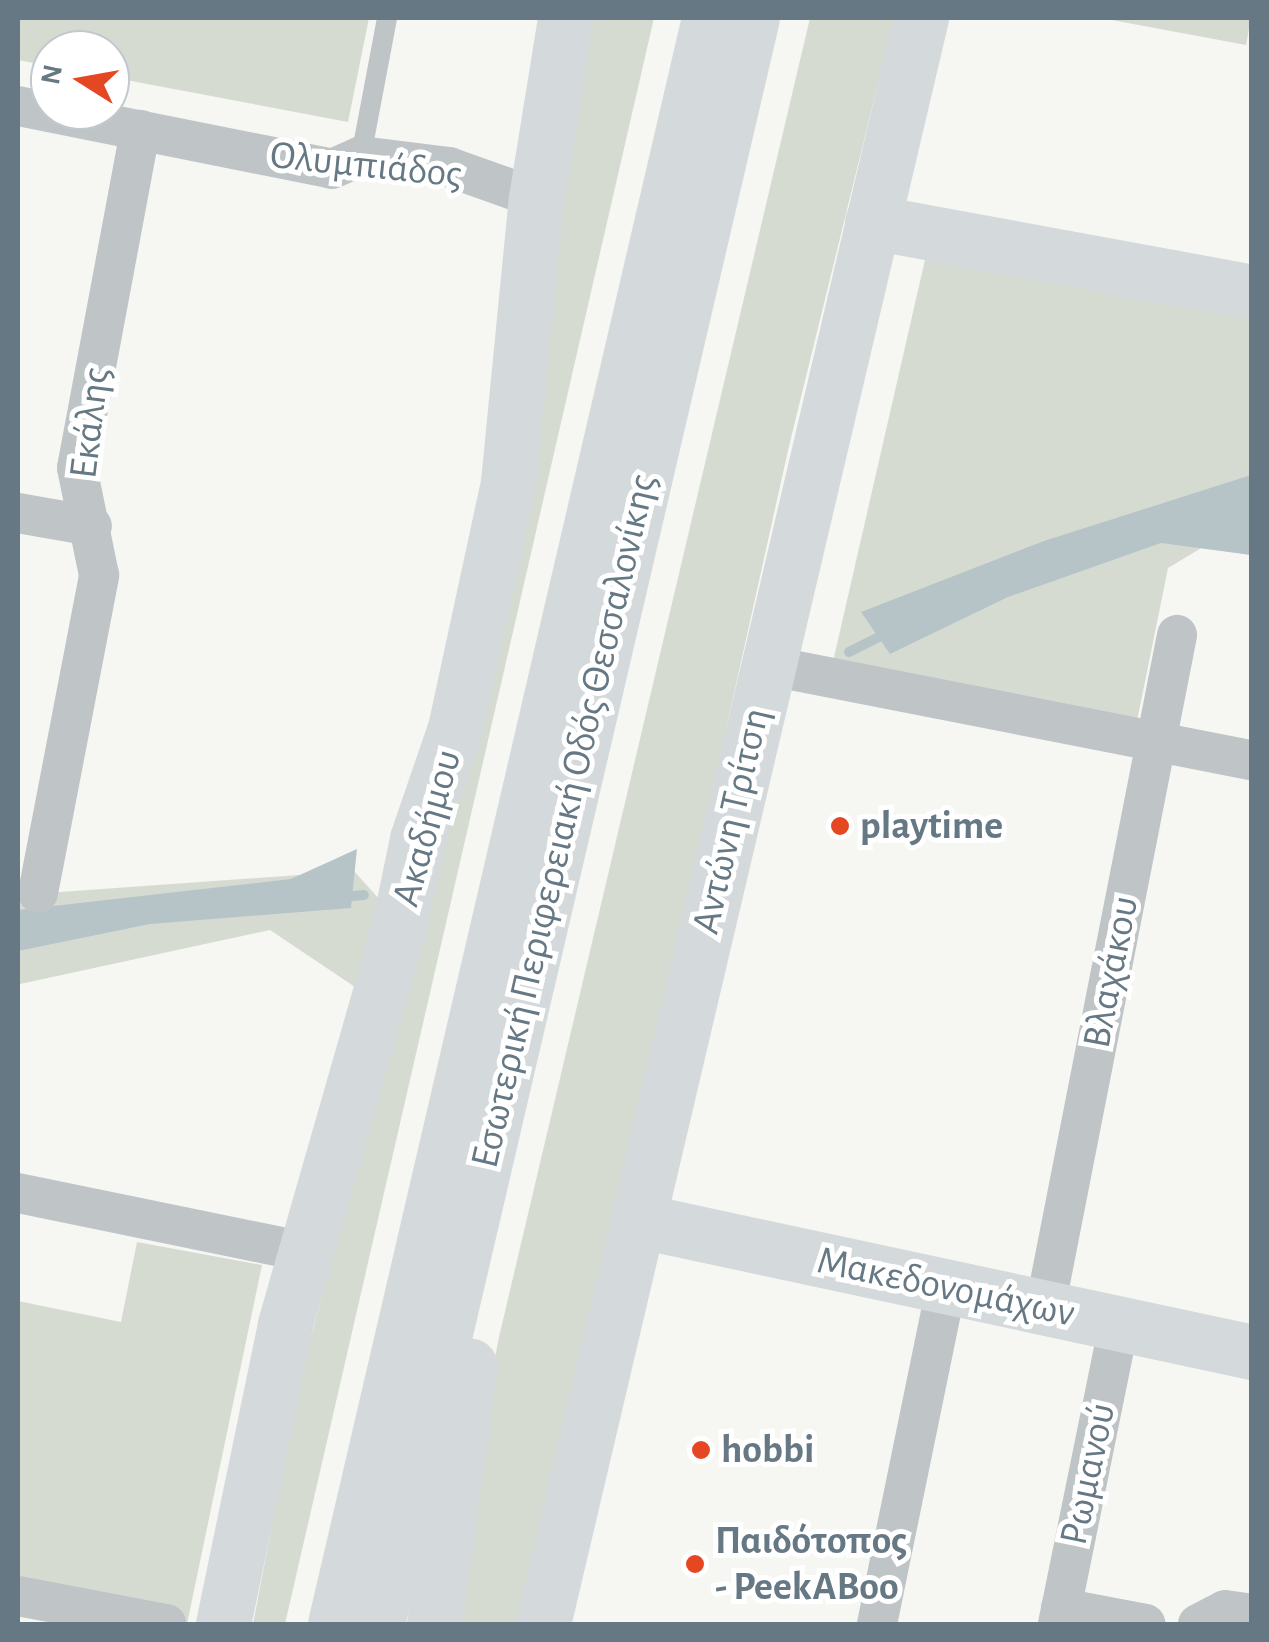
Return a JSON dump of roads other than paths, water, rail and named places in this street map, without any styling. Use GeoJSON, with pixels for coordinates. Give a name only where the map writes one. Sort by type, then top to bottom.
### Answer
{"type":"FeatureCollection","features":[{"type":"Feature","properties":{"kind":"main road","name":"Ακαδήμου"},"geometry":{"type":"LineString","coordinates":[[223,1624],[305,1252],[398,931],[417,839],[455,728],[508,482],[536,198],[565,18]]}},
{"type":"Feature","properties":{"kind":"main road","name":"Εσωτερική Περιφερειακή Οδός Θεσσαλονίκης"},"geometry":{"type":"LineString","coordinates":[[335,1624],[708,18]]}},
{"type":"Feature","properties":{"kind":"main road","name":"Εσωτερική Περιφερειακή Οδός Θεσσαλονίκης"},"geometry":{"type":"LineString","coordinates":[[376,1624],[752,18]]}},
{"type":"Feature","properties":{"kind":"main road","name":"Αντώνη Τρίτση"},"geometry":{"type":"LineString","coordinates":[[543,1624],[641,1221],[766,664],[921,18]]}},
{"type":"Feature","properties":{"kind":"main road"},"geometry":{"type":"LineString","coordinates":[[872,222],[1252,292]]}},
{"type":"Feature","properties":{"kind":"main road"},"geometry":{"type":"LineString","coordinates":[[434,1624],[470,1368],[518,1102],[507,1064]]}},
{"type":"Feature","properties":{"kind":"main road","name":"Μακεδονομάχων"},"geometry":{"type":"LineString","coordinates":[[641,1221],[1119,1324],[1249,1339]]}},
{"type":"Feature","properties":{"kind":"street","name":"Ολυμπιάδος"},"geometry":{"type":"LineString","coordinates":[[18,106],[332,169],[361,156],[449,167],[536,198]]}},
{"type":"Feature","properties":{"kind":"street","name":"Εκάλης"},"geometry":{"type":"LineString","coordinates":[[38,893],[98,575],[92,526],[77,468],[140,130]]}},
{"type":"Feature","properties":{"kind":"street"},"geometry":{"type":"LineString","coordinates":[[18,513],[92,526]]}},
{"type":"Feature","properties":{"kind":"street","name":"Βλαχάκου"},"geometry":{"type":"LineString","coordinates":[[1045,1308],[1177,635]]}},
{"type":"Feature","properties":{"kind":"street"},"geometry":{"type":"LineString","coordinates":[[766,664],[1252,760]]}},
{"type":"Feature","properties":{"kind":"street"},"geometry":{"type":"LineString","coordinates":[[18,1194],[305,1252]]}},
{"type":"Feature","properties":{"kind":"street"},"geometry":{"type":"LineString","coordinates":[[877,1624],[946,1287]]}},
{"type":"Feature","properties":{"kind":"street","name":"Ρωμανού"},"geometry":{"type":"LineString","coordinates":[[1059,1616],[1119,1324]]}},
{"type":"Feature","properties":{"kind":"street"},"geometry":{"type":"LineString","coordinates":[[18,1596],[166,1624]]}},
{"type":"Feature","properties":{"kind":"street"},"geometry":{"type":"LineString","coordinates":[[1198,1624],[1224,1610],[1252,1614]]}},
{"type":"Feature","properties":{"kind":"street"},"geometry":{"type":"LineString","coordinates":[[1059,1616],[1146,1624]]}},
{"type":"Feature","properties":{"kind":"lane"},"geometry":{"type":"LineString","coordinates":[[361,156],[387,18]]}},
{"type":"Feature","properties":{"kind":"waterway"},"geometry":{"type":"LineString","coordinates":[[849,652],[889,632]]}},
{"type":"Feature","properties":{"kind":"waterway"},"geometry":{"type":"LineString","coordinates":[[342,897],[364,895]]}},
{"type":"Feature","properties":{"kind":"place","name":"playtime"},"geometry":{"type":"Point","coordinates":[840,826]}},
{"type":"Feature","properties":{"kind":"place","name":"hobbi"},"geometry":{"type":"Point","coordinates":[701,1450]}},
{"type":"Feature","properties":{"kind":"place","name":"Παιδότοπος - PeekABoo"},"geometry":{"type":"Point","coordinates":[695,1564]}}]}
